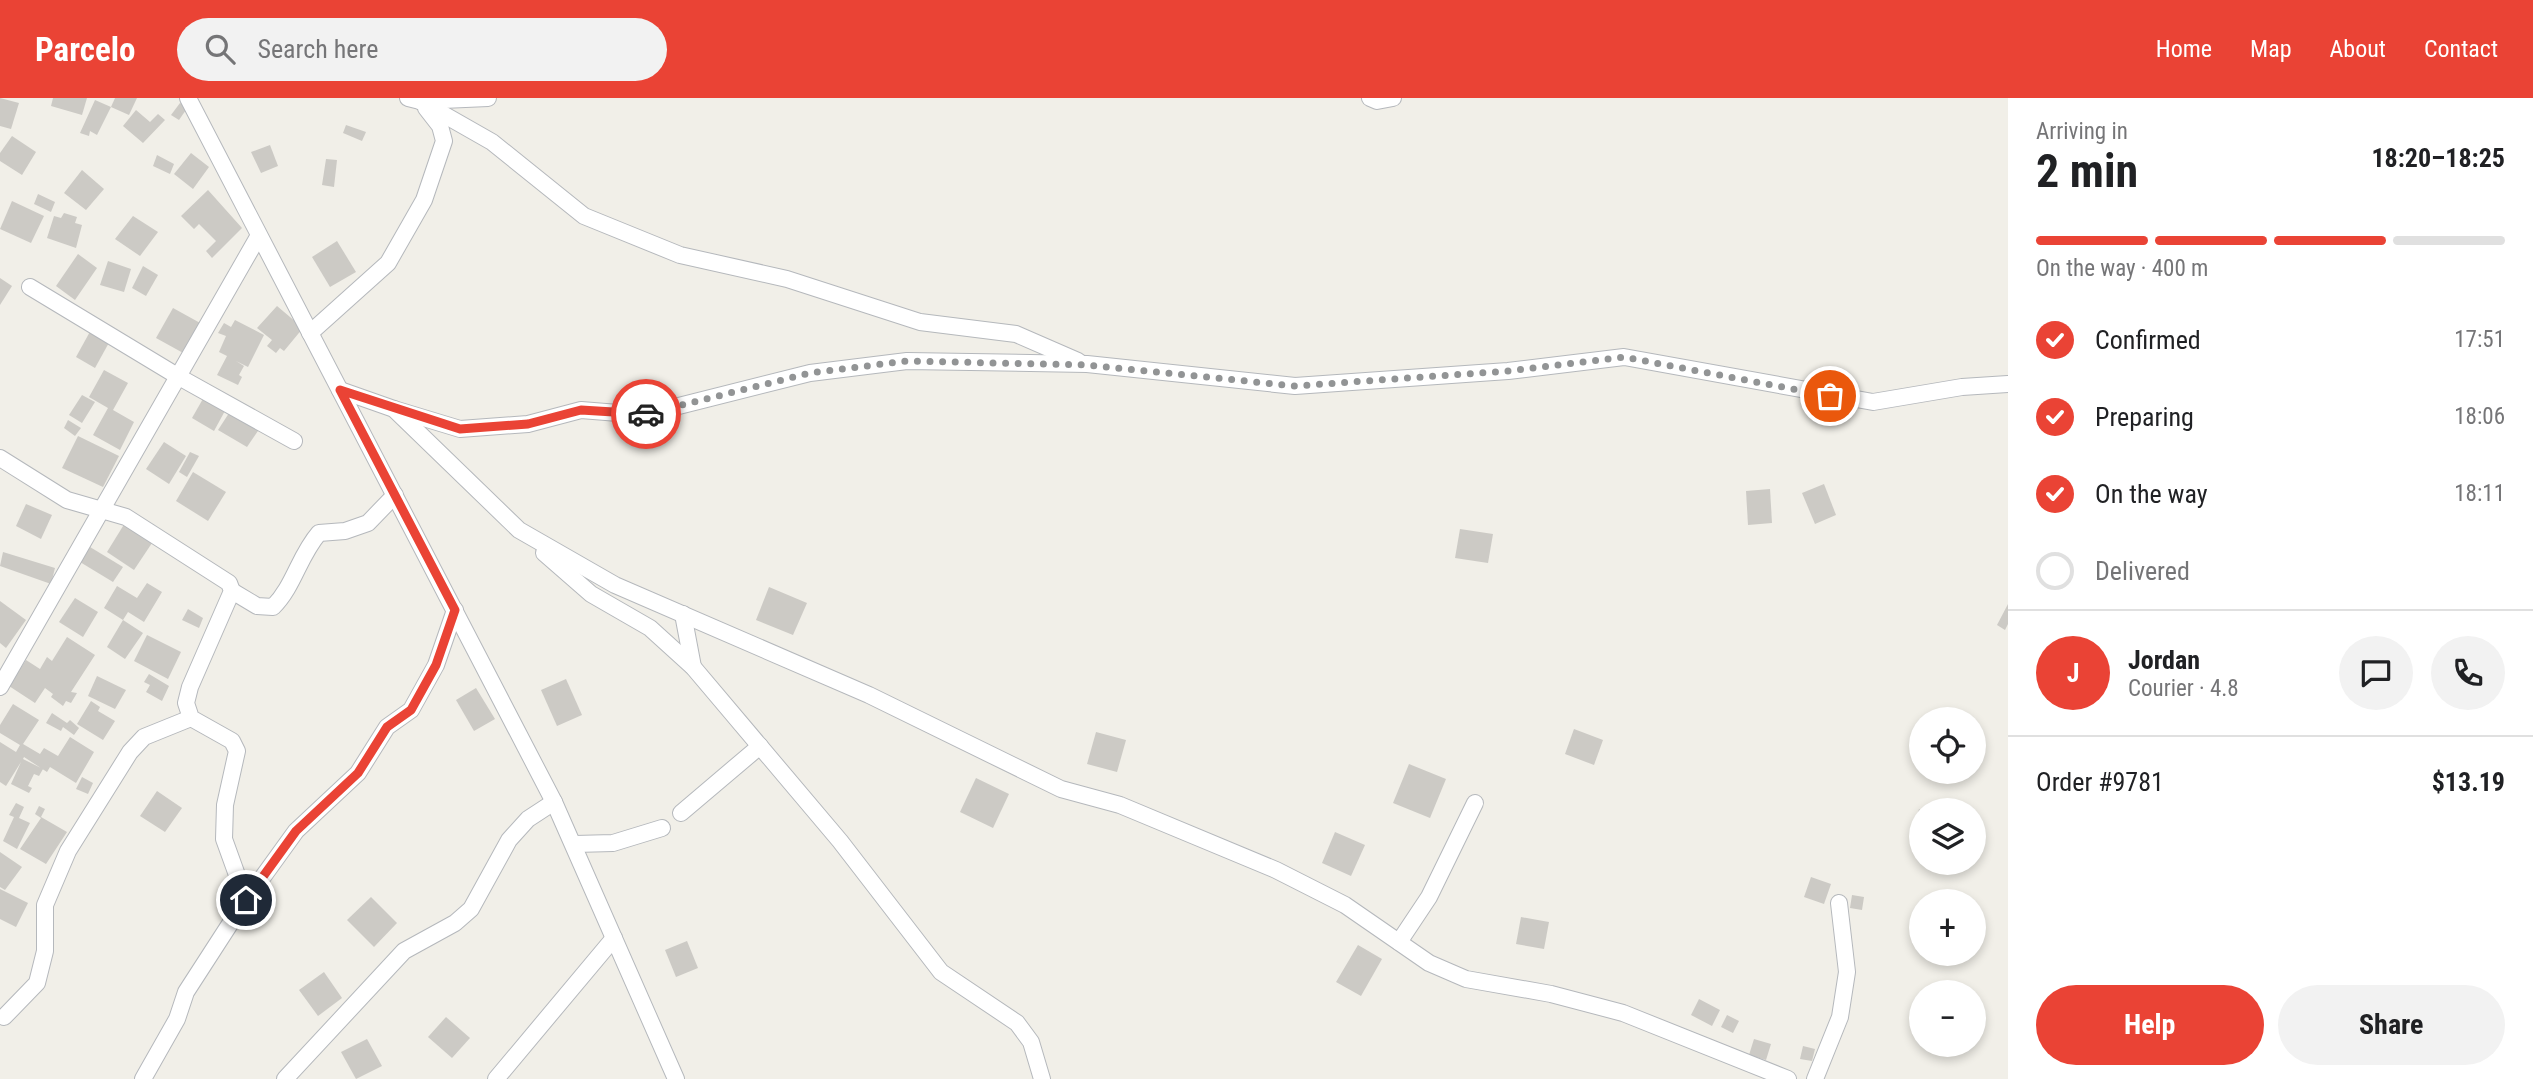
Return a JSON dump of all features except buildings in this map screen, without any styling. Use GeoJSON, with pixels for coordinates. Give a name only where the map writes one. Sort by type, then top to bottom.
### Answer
{"type":"FeatureCollection","features":[{"type":"Feature","properties":{"kind":"street"},"geometry":{"type":"LineString","coordinates":[[188,98],[575,844],[672,1077]]}},
{"type":"Feature","properties":{"kind":"street"},"geometry":{"type":"LineString","coordinates":[[414,100],[488,98]]}},
{"type":"Feature","properties":{"kind":"street"},"geometry":{"type":"LineString","coordinates":[[1370,98],[1377,101],[1394,98]]}},
{"type":"Feature","properties":{"kind":"street"},"geometry":{"type":"LineString","coordinates":[[310,333],[388,263],[424,200],[444,141],[440,126],[414,100]]}},
{"type":"Feature","properties":{"kind":"street"},"geometry":{"type":"LineString","coordinates":[[414,100],[492,142],[584,216],[680,255],[787,279],[920,321],[1016,334],[1087,365]]}},
{"type":"Feature","properties":{"kind":"street"},"geometry":{"type":"LineString","coordinates":[[0,687],[258,237]]}},
{"type":"Feature","properties":{"kind":"street"},"geometry":{"type":"LineString","coordinates":[[30,287],[179,377],[293,441]]}},
{"type":"Feature","properties":{"kind":"street"},"geometry":{"type":"LineString","coordinates":[[340,390],[460,429],[528,424],[581,410],[643,415],[810,373],[907,361],[1087,365],[1295,386],[1508,371],[1624,357],[1873,402],[1962,387],[2008,384]]}},
{"type":"Feature","properties":{"kind":"street"},"geometry":{"type":"LineString","coordinates":[[394,409],[519,530],[591,594],[650,628],[693,667],[840,841],[941,972],[1017,1023],[1031,1042],[1042,1079]]}},
{"type":"Feature","properties":{"kind":"street"},"geometry":{"type":"LineString","coordinates":[[0,458],[67,500],[126,517],[220,575],[229,583],[232,591],[257,606],[273,607],[285,595],[309,545],[319,533],[345,530],[368,523],[395,495]]}},
{"type":"Feature","properties":{"kind":"street"},"geometry":{"type":"LineString","coordinates":[[519,530],[615,585],[869,695],[1061,789],[1120,805],[1276,870],[1345,905],[1429,963],[1466,979],[1551,994],[1623,1013],[1788,1079]]}},
{"type":"Feature","properties":{"kind":"street"},"geometry":{"type":"LineString","coordinates":[[232,591],[186,702],[191,718],[232,741],[237,751],[225,805],[223,839],[246,900]]}},
{"type":"Feature","properties":{"kind":"street"},"geometry":{"type":"LineString","coordinates":[[143,1079],[177,1019],[186,992],[246,900],[296,831],[358,773],[387,727],[411,710],[436,665],[455,610]]}},
{"type":"Feature","properties":{"kind":"street"},"geometry":{"type":"LineString","coordinates":[[683,614],[693,667]]}},
{"type":"Feature","properties":{"kind":"street"},"geometry":{"type":"LineString","coordinates":[[4,1017],[37,983],[44,951],[45,905],[68,851],[130,752],[144,737],[191,718]]}},
{"type":"Feature","properties":{"kind":"street"},"geometry":{"type":"LineString","coordinates":[[681,813],[760,746]]}},
{"type":"Feature","properties":{"kind":"street"},"geometry":{"type":"LineString","coordinates":[[285,1079],[404,951],[455,923],[471,909],[509,840],[528,819],[554,802]]}},
{"type":"Feature","properties":{"kind":"street"},"geometry":{"type":"LineString","coordinates":[[1399,942],[1429,897],[1475,803]]}},
{"type":"Feature","properties":{"kind":"street"},"geometry":{"type":"LineString","coordinates":[[575,844],[613,843],[662,828]]}},
{"type":"Feature","properties":{"kind":"street"},"geometry":{"type":"LineString","coordinates":[[1815,1079],[1840,1017],[1847,972],[1839,903]]}},
{"type":"Feature","properties":{"kind":"street"},"geometry":{"type":"LineString","coordinates":[[496,1079],[614,938]]}},
{"type":"Feature","properties":{"kind":"way so far"},"geometry":{"type":"LineString","coordinates":[[646,414],[810,373],[907,361],[1087,365],[1295,386],[1508,371],[1624,357],[1830,396]]}},
{"type":"Feature","properties":{"kind":"route"},"geometry":{"type":"LineString","coordinates":[[246,900],[296,831],[358,773],[387,727],[411,710],[436,665],[455,610],[340,390],[460,429],[528,424],[581,410],[646,414]]}}]}
